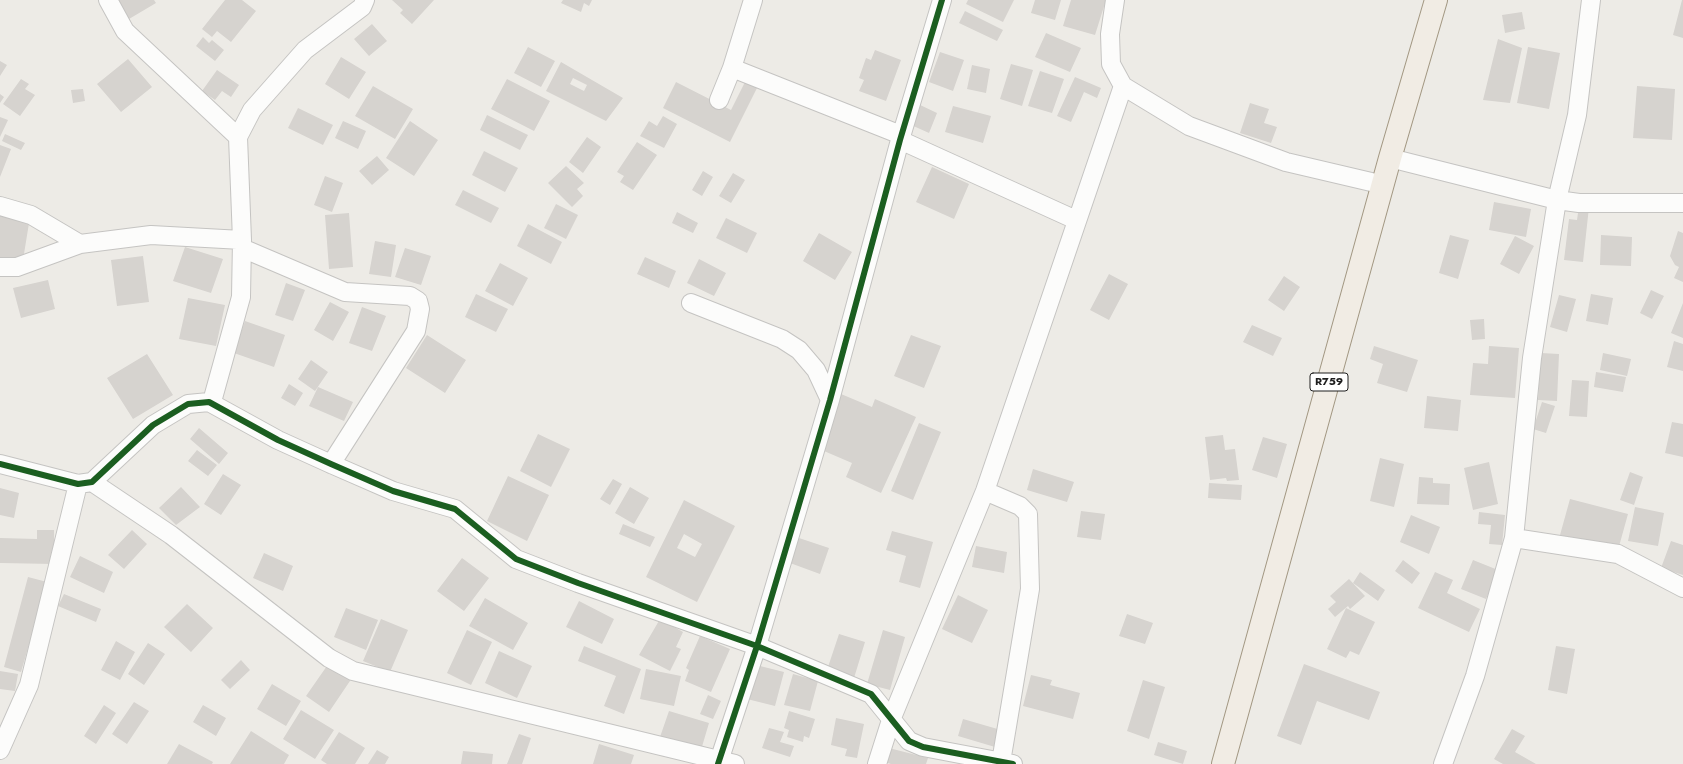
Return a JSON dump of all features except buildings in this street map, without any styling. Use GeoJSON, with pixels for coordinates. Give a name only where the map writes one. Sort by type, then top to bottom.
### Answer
{"type":"FeatureCollection","features":[{"type":"Feature","properties":{"kind":"main road","name":"R759"},"geometry":{"type":"LineString","coordinates":[[1223,764],[1384,185],[1390,158],[1436,0]]}},
{"type":"Feature","properties":{"kind":"street"},"geometry":{"type":"LineString","coordinates":[[108,0],[125,31],[238,137]]}},
{"type":"Feature","properties":{"kind":"street"},"geometry":{"type":"LineString","coordinates":[[209,402],[213,398],[241,297],[242,244],[238,137],[252,110],[305,50],[362,7],[365,0]]}},
{"type":"Feature","properties":{"kind":"street"},"geometry":{"type":"LineString","coordinates":[[719,100],[732,68],[753,0]]}},
{"type":"Feature","properties":{"kind":"street"},"geometry":{"type":"LineString","coordinates":[[0,464],[85,483],[171,535],[329,658],[353,671],[724,762],[756,646],[830,400],[900,138],[942,0]]}},
{"type":"Feature","properties":{"kind":"street"},"geometry":{"type":"LineString","coordinates":[[1115,0],[1110,34],[1111,64],[1123,86],[1189,126],[1286,162],[1384,185]]}},
{"type":"Feature","properties":{"kind":"street"},"geometry":{"type":"LineString","coordinates":[[1443,764],[1475,676],[1514,538],[1532,358],[1557,200],[1577,115],[1591,0]]}},
{"type":"Feature","properties":{"kind":"street"},"geometry":{"type":"LineString","coordinates":[[732,68],[900,138],[1076,220]]}},
{"type":"Feature","properties":{"kind":"street"},"geometry":{"type":"LineString","coordinates":[[877,764],[891,720],[985,491],[1076,220],[1123,86]]}},
{"type":"Feature","properties":{"kind":"street"},"geometry":{"type":"LineString","coordinates":[[1390,158],[1557,200],[1579,203],[1683,203]]}},
{"type":"Feature","properties":{"kind":"street"},"geometry":{"type":"LineString","coordinates":[[0,206],[31,215],[80,244]]}},
{"type":"Feature","properties":{"kind":"street"},"geometry":{"type":"LineString","coordinates":[[0,267],[18,266],[80,244],[151,235],[242,244],[345,292],[410,296],[418,301],[420,309],[416,330],[331,464]]}},
{"type":"Feature","properties":{"kind":"street"},"geometry":{"type":"LineString","coordinates":[[691,303],[782,339],[799,350],[816,370],[830,400]]}},
{"type":"Feature","properties":{"kind":"street"},"geometry":{"type":"LineString","coordinates":[[0,750],[29,685],[85,483],[153,425],[188,404],[209,402],[278,440],[393,491],[455,509],[516,559],[756,646],[871,694],[909,741],[923,747],[1007,763],[1030,589],[1028,514],[1020,506],[985,491]]}},
{"type":"Feature","properties":{"kind":"street"},"geometry":{"type":"LineString","coordinates":[[1514,538],[1618,554],[1683,588]]}},
{"type":"Feature","properties":{"kind":"cycle path"},"geometry":{"type":"LineString","coordinates":[[718,764],[757,646],[830,400],[900,140],[942,0]]}},
{"type":"Feature","properties":{"kind":"cycle path"},"geometry":{"type":"LineString","coordinates":[[0,464],[78,484],[92,482],[153,425],[188,404],[209,402],[278,440],[393,491],[455,509],[516,559],[578,583],[757,646],[871,694],[909,741],[923,747],[1013,764]]}}]}
